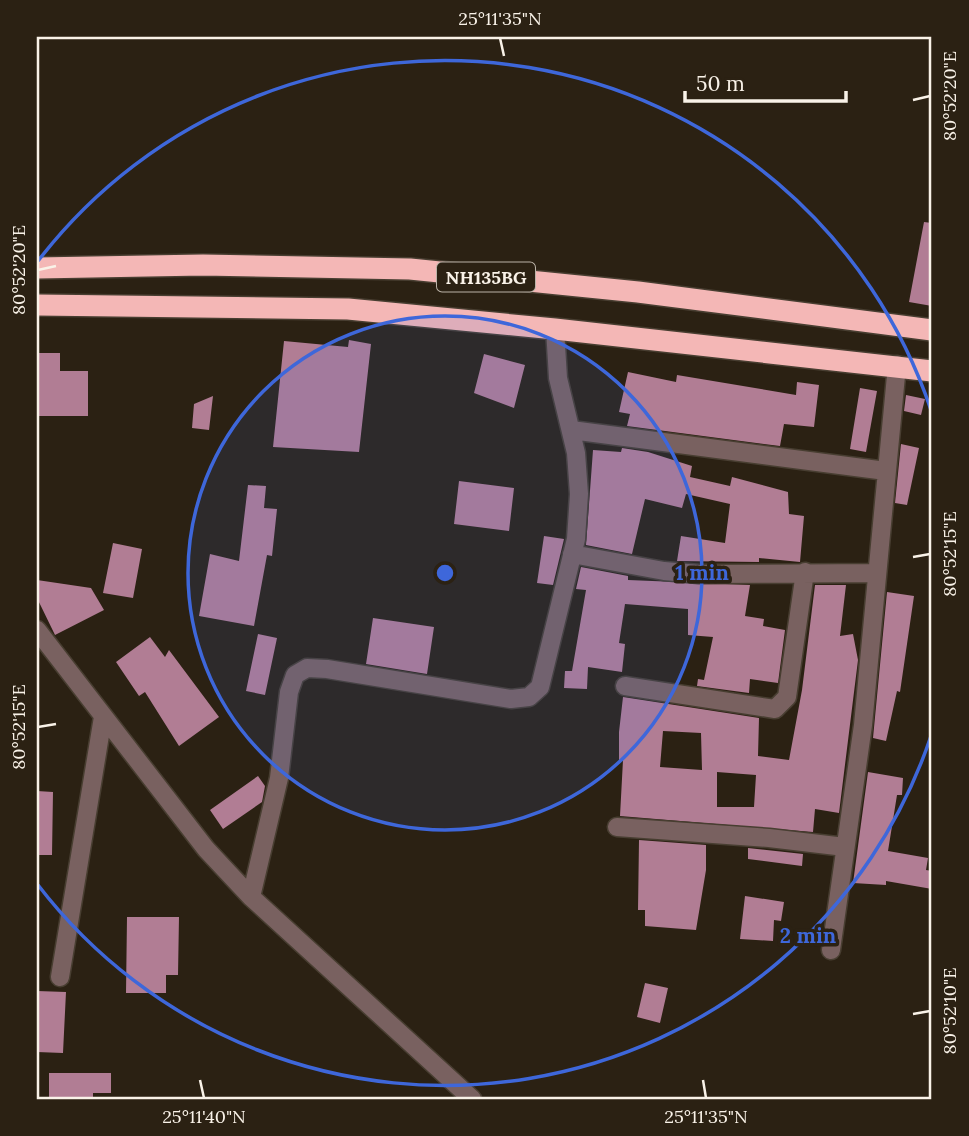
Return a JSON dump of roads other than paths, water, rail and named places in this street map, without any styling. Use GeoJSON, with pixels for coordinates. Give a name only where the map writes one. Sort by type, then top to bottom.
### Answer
{"type":"FeatureCollection","features":[{"type":"Feature","properties":{"kind":"highway","name":"NH135BG"},"geometry":{"type":"LineString","coordinates":[[37,268],[203,265],[410,269],[652,294],[932,330]]}},
{"type":"Feature","properties":{"kind":"highway","name":"NH135BG"},"geometry":{"type":"LineString","coordinates":[[37,305],[348,309],[897,365],[932,371]]}},
{"type":"Feature","properties":{"kind":"street"},"geometry":{"type":"LineString","coordinates":[[251,897],[279,778],[287,704],[295,675],[307,668],[327,669],[511,699],[529,697],[540,687],[547,668],[572,554],[579,494],[571,430],[558,378],[555,329]]}},
{"type":"Feature","properties":{"kind":"street"},"geometry":{"type":"LineString","coordinates":[[831,950],[861,737],[897,365]]}},
{"type":"Feature","properties":{"kind":"street"},"geometry":{"type":"LineString","coordinates":[[571,430],[886,471]]}},
{"type":"Feature","properties":{"kind":"street"},"geometry":{"type":"LineString","coordinates":[[572,554],[663,571],[713,574],[876,573]]}},
{"type":"Feature","properties":{"kind":"street"},"geometry":{"type":"LineString","coordinates":[[625,686],[764,710],[775,709],[783,704],[805,572]]}},
{"type":"Feature","properties":{"kind":"street"},"geometry":{"type":"LineString","coordinates":[[37,630],[206,849],[251,897],[472,1099]]}},
{"type":"Feature","properties":{"kind":"street"},"geometry":{"type":"LineString","coordinates":[[60,977],[103,717]]}},
{"type":"Feature","properties":{"kind":"street"},"geometry":{"type":"LineString","coordinates":[[617,827],[769,838],[845,847]]}}]}
